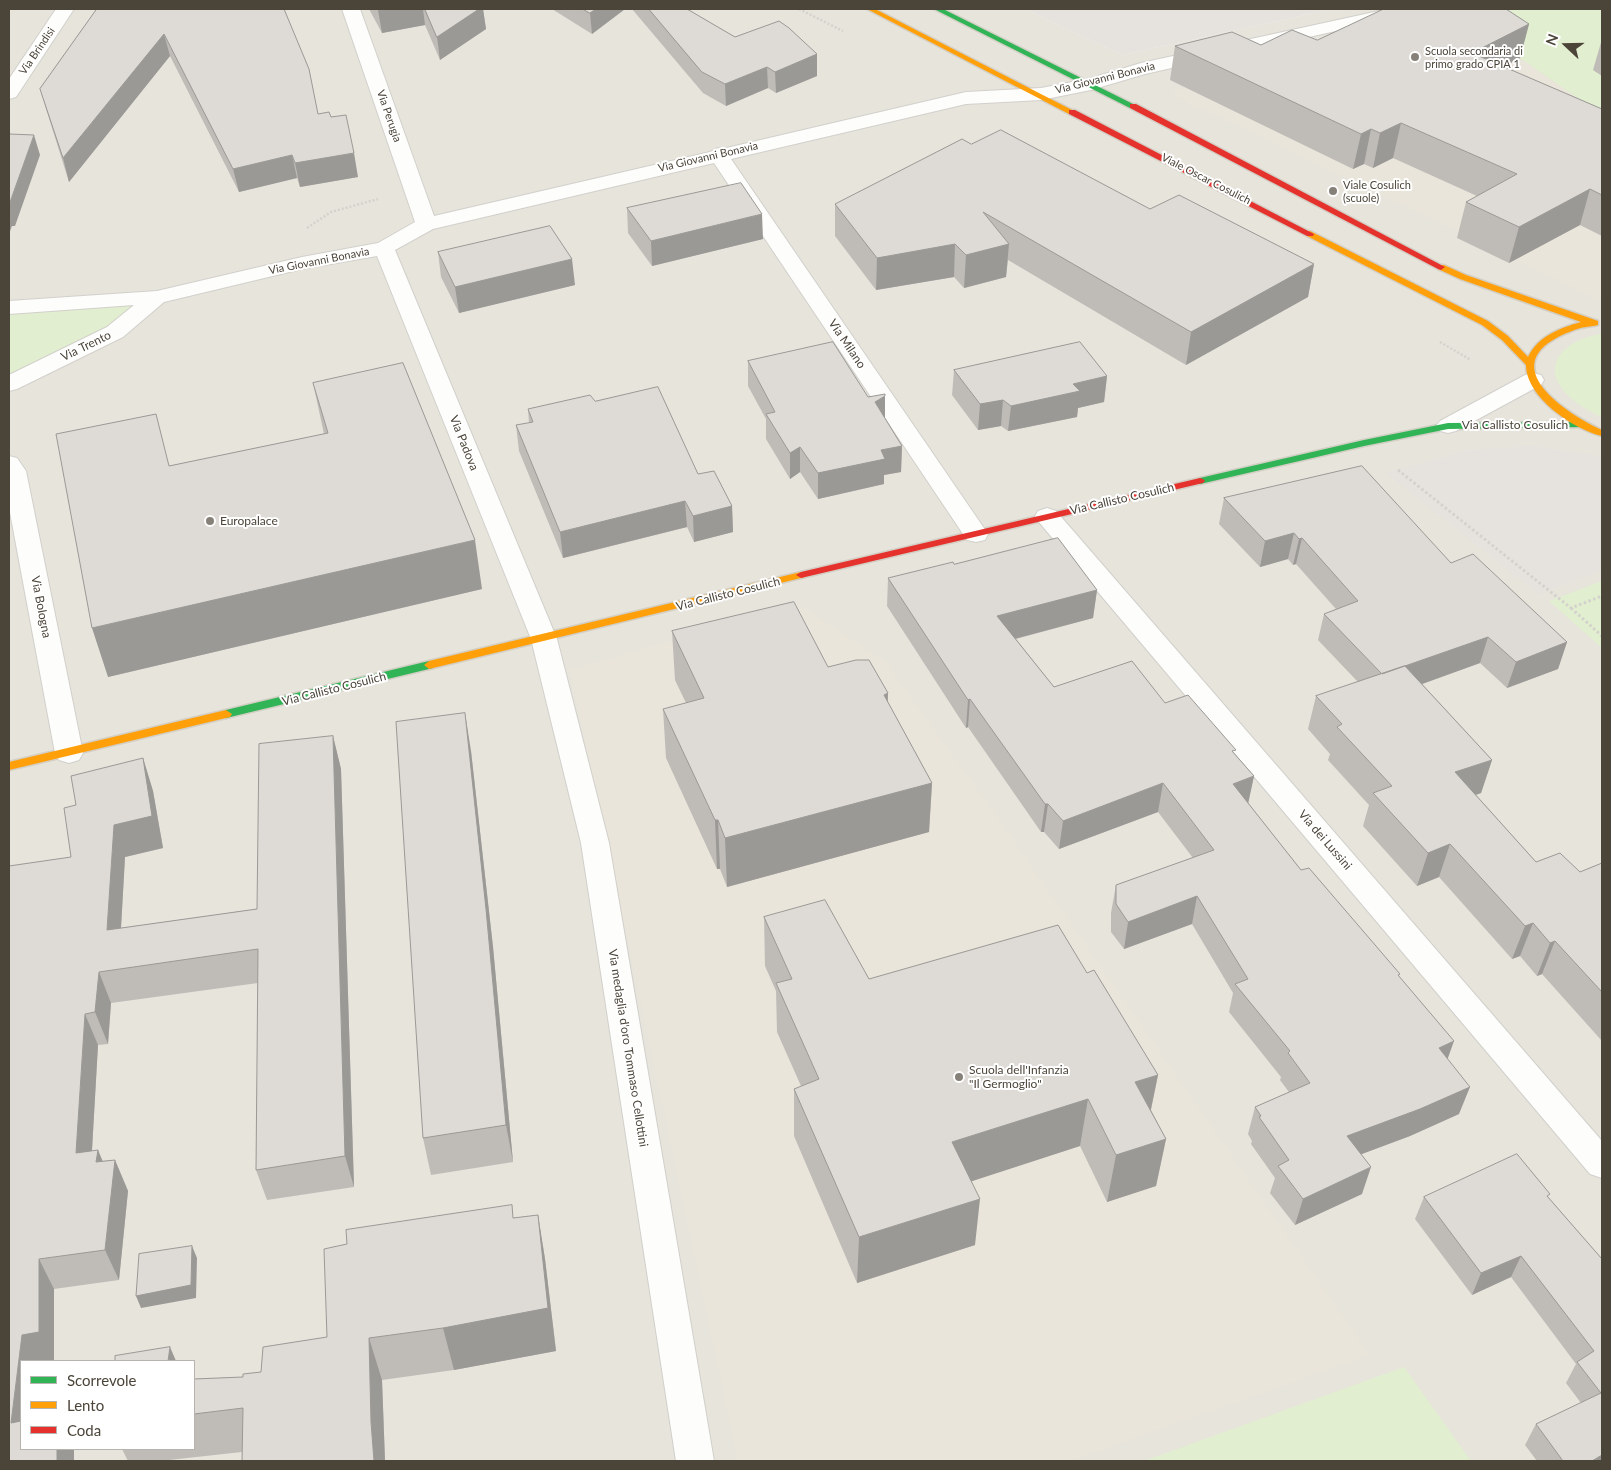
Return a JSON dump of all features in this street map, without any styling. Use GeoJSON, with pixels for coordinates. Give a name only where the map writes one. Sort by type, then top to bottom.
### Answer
{"type":"FeatureCollection","features":[{"type":"Feature","properties":{"kind":"main road","name":"Viale Oscar Cosulich"},"geometry":{"type":"LineString","coordinates":[[870,9],[1040,94],[1485,323],[1506,338],[1532,372]]}},
{"type":"Feature","properties":{"kind":"main road"},"geometry":{"type":"LineString","coordinates":[[938,9],[1091,84],[1434,264],[1463,277],[1597,323]]}},
{"type":"Feature","properties":{"kind":"main road"},"geometry":{"type":"LineString","coordinates":[[1532,372],[1535,350],[1547,337],[1567,328],[1597,323]]}},
{"type":"Feature","properties":{"kind":"main road","name":"Via Callisto Cosulich"},"geometry":{"type":"LineString","coordinates":[[1532,372],[1543,396],[1559,411],[1582,425],[1602,433]]}},
{"type":"Feature","properties":{"kind":"main road","name":"Via Callisto Cosulich"},"geometry":{"type":"LineString","coordinates":[[9,766],[544,639],[1047,516],[1364,443],[1448,426],[1582,425]]}},
{"type":"Feature","properties":{"kind":"street","name":"Via Brindisi"},"geometry":{"type":"LineString","coordinates":[[9,93],[65,9]]}},
{"type":"Feature","properties":{"kind":"street","name":"Via Perugia"},"geometry":{"type":"LineString","coordinates":[[351,9],[426,224]]}},
{"type":"Feature","properties":{"kind":"street","name":"Via Giovanni Bonavia"},"geometry":{"type":"LineString","coordinates":[[9,307],[157,297],[302,263],[384,248],[426,224],[718,154],[966,98],[1040,94],[1091,84],[1141,69],[1411,9]]}},
{"type":"Feature","properties":{"kind":"street","name":"Via Milano"},"geometry":{"type":"LineString","coordinates":[[718,154],[976,534]]}},
{"type":"Feature","properties":{"kind":"street","name":"Via Padova"},"geometry":{"type":"LineString","coordinates":[[384,248],[544,639]]}},
{"type":"Feature","properties":{"kind":"street","name":"Via Trento"},"geometry":{"type":"LineString","coordinates":[[9,384],[115,332],[157,297]]}},
{"type":"Feature","properties":{"kind":"street","name":"Via Callisto Cosulich"},"geometry":{"type":"LineString","coordinates":[[1448,426],[1532,372]]}},
{"type":"Feature","properties":{"kind":"street","name":"Via Bologna"},"geometry":{"type":"LineString","coordinates":[[9,463],[14,471],[69,753]]}},
{"type":"Feature","properties":{"kind":"street","name":"Via dei Lussini"},"geometry":{"type":"LineString","coordinates":[[1047,516],[1602,1164]]}},
{"type":"Feature","properties":{"kind":"street","name":"Via medaglia d'oro Tommaso Cellottini"},"geometry":{"type":"LineString","coordinates":[[544,639],[595,843],[695,1461]]}},
{"type":"Feature","properties":{"kind":"path"},"geometry":{"type":"LineString","coordinates":[[799,9],[850,35]]}},
{"type":"Feature","properties":{"kind":"path"},"geometry":{"type":"LineString","coordinates":[[1433,338],[1473,361]]}},
{"type":"Feature","properties":{"kind":"path"},"geometry":{"type":"LineString","coordinates":[[1364,443],[1571,608],[1602,636]]}},
{"type":"Feature","properties":{"kind":"path"},"geometry":{"type":"LineString","coordinates":[[1571,608],[1602,596]]}},
{"type":"Feature","properties":{"kind":"shaded area"},"geometry":{"type":"Polygon","coordinates":[[[9,9],[1025,9],[1122,55],[1332,9],[1602,9],[1602,1461],[9,1461],[9,9]]]}},
{"type":"Feature","properties":{"kind":"shaded area"},"geometry":{"type":"Polygon","coordinates":[[[1025,9],[1332,9],[1122,55],[1025,9]]]}},
{"type":"Feature","properties":{"kind":"shaded area"},"geometry":{"type":"Polygon","coordinates":[[[1504,47],[1602,115],[1602,301],[1171,94],[1184,87],[1199,73],[1504,47]]]}},
{"type":"Feature","properties":{"kind":"shaded area"},"geometry":{"type":"Polygon","coordinates":[[[1533,446],[1602,457],[1602,570],[1539,594],[1386,473],[1469,450],[1533,446]]]}},
{"type":"Feature","properties":{"kind":"shaded area"},"geometry":{"type":"Polygon","coordinates":[[[799,604],[885,661],[996,815],[1370,1355],[1069,1461],[738,1461],[570,670],[799,604]]]}},
{"type":"Feature","properties":{"kind":"green space"},"geometry":{"type":"Polygon","coordinates":[[[1480,9],[1602,9],[1602,115],[1504,47],[1480,9]]]}},
{"type":"Feature","properties":{"kind":"green space"},"geometry":{"type":"Polygon","coordinates":[[[136,304],[114,325],[9,378],[9,312],[136,304]]]}},
{"type":"Feature","properties":{"kind":"green space"},"geometry":{"type":"Polygon","coordinates":[[[1602,334],[1602,417],[1583,407],[1565,392],[1557,380],[1555,370],[1556,362],[1567,348],[1584,338],[1602,334]]]}},
{"type":"Feature","properties":{"kind":"green space"},"geometry":{"type":"Polygon","coordinates":[[[1602,581],[1602,648],[1549,601],[1602,581]]]}},
{"type":"Feature","properties":{"kind":"green space"},"geometry":{"type":"Polygon","coordinates":[[[1404,1367],[1471,1461],[1144,1461],[1404,1367]]]}},
{"type":"Feature","properties":{"kind":"building"},"geometry":{"type":"Polygon","coordinates":[[[97,9],[284,9],[309,69],[318,114],[329,112],[331,117],[346,115],[354,153],[295,163],[292,155],[233,169],[164,34],[63,158],[40,89],[97,9]]]}},
{"type":"Feature","properties":{"kind":"building"},"geometry":{"type":"Polygon","coordinates":[[[425,9],[479,9],[437,37],[425,9]]]}},
{"type":"Feature","properties":{"kind":"building"},"geometry":{"type":"Polygon","coordinates":[[[583,9],[596,9],[590,13],[583,9]]]}},
{"type":"Feature","properties":{"kind":"building"},"geometry":{"type":"Polygon","coordinates":[[[649,9],[687,9],[735,37],[779,21],[817,54],[775,72],[767,67],[725,84],[702,72],[649,9]]]}},
{"type":"Feature","properties":{"kind":"building"},"geometry":{"type":"Polygon","coordinates":[[[1384,9],[1506,9],[1529,24],[1472,53],[1602,109],[1602,195],[1590,189],[1519,227],[1466,202],[1517,174],[1401,123],[1380,133],[1371,129],[1361,134],[1175,46],[1232,32],[1261,45],[1292,30],[1317,40],[1384,9]]]}},
{"type":"Feature","properties":{"kind":"building"},"geometry":{"type":"Polygon","coordinates":[[[1001,130],[1150,209],[1179,195],[1314,264],[1191,332],[983,212],[1009,244],[966,255],[955,244],[877,258],[835,204],[962,139],[971,144],[1001,130]]]}},
{"type":"Feature","properties":{"kind":"building"},"geometry":{"type":"Polygon","coordinates":[[[9,134],[34,135],[9,205],[9,134]]]}},
{"type":"Feature","properties":{"kind":"building"},"geometry":{"type":"Polygon","coordinates":[[[741,183],[762,214],[651,241],[627,208],[741,183]]]}},
{"type":"Feature","properties":{"kind":"building"},"geometry":{"type":"Polygon","coordinates":[[[550,226],[572,259],[455,287],[438,252],[550,226]]]}},
{"type":"Feature","properties":{"kind":"building"},"geometry":{"type":"Polygon","coordinates":[[[833,342],[868,397],[885,394],[885,396],[875,402],[902,446],[881,450],[885,459],[818,473],[800,447],[790,453],[766,414],[775,412],[748,361],[833,342]]]}},
{"type":"Feature","properties":{"kind":"building"},"geometry":{"type":"Polygon","coordinates":[[[1080,342],[1107,376],[1073,384],[1080,391],[1011,406],[1003,400],[980,404],[954,370],[1080,342]]]}},
{"type":"Feature","properties":{"kind":"building","name":"Europalace"},"geometry":{"type":"Polygon","coordinates":[[[403,363],[475,540],[92,628],[56,434],[156,414],[169,466],[328,433],[313,383],[403,363]]]}},
{"type":"Feature","properties":{"kind":"building"},"geometry":{"type":"Polygon","coordinates":[[[658,387],[698,474],[714,471],[732,506],[693,516],[685,501],[560,532],[516,425],[533,422],[528,409],[590,395],[595,401],[658,387]]]}},
{"type":"Feature","properties":{"kind":"building"},"geometry":{"type":"Polygon","coordinates":[[[1362,466],[1451,563],[1473,554],[1567,642],[1516,662],[1488,637],[1382,674],[1324,614],[1358,601],[1302,538],[1299,539],[1294,533],[1265,541],[1224,498],[1362,466]]]}},
{"type":"Feature","properties":{"kind":"building"},"geometry":{"type":"Polygon","coordinates":[[[1058,538],[1097,590],[997,616],[1054,687],[1132,661],[1165,703],[1188,695],[1236,750],[1232,751],[1254,776],[1233,784],[1301,870],[1309,868],[1400,974],[1398,975],[1454,1041],[1439,1048],[1470,1087],[1420,1109],[1347,1136],[1371,1167],[1303,1199],[1278,1166],[1289,1160],[1259,1117],[1261,1116],[1255,1107],[1310,1083],[1288,1053],[1290,1051],[1235,984],[1248,979],[1197,896],[1128,922],[1116,904],[1116,885],[1214,850],[1163,783],[1063,821],[1048,804],[1045,804],[970,699],[968,700],[888,578],[1058,538]]]}},
{"type":"Feature","properties":{"kind":"building"},"geometry":{"type":"Polygon","coordinates":[[[794,602],[828,667],[856,660],[869,660],[888,693],[884,695],[932,783],[725,838],[663,709],[704,698],[672,631],[794,602]]]}},
{"type":"Feature","properties":{"kind":"building"},"geometry":{"type":"Polygon","coordinates":[[[1405,666],[1492,760],[1455,772],[1536,862],[1560,853],[1580,872],[1602,863],[1602,992],[1555,941],[1550,943],[1533,923],[1525,926],[1450,844],[1428,853],[1373,793],[1392,786],[1337,727],[1342,724],[1316,696],[1405,666]]]}},
{"type":"Feature","properties":{"kind":"building"},"geometry":{"type":"Polygon","coordinates":[[[465,713],[506,1125],[423,1138],[396,722],[465,713]]]}},
{"type":"Feature","properties":{"kind":"building"},"geometry":{"type":"Polygon","coordinates":[[[333,736],[345,1156],[256,1170],[258,949],[99,972],[95,1012],[85,1014],[76,1153],[98,1150],[96,1162],[115,1160],[105,1250],[39,1259],[39,1332],[22,1335],[11,1423],[20,1421],[20,1450],[57,1450],[57,1461],[9,1461],[9,866],[71,857],[64,808],[76,805],[71,776],[143,758],[152,816],[114,825],[107,930],[257,909],[259,744],[333,736]]]}},
{"type":"Feature","properties":{"kind":"building","name":"Scuola dell'Infanzia \"Il Germoglio\""},"geometry":{"type":"Polygon","coordinates":[[[825,900],[869,979],[1058,925],[1087,973],[1094,970],[1158,1075],[1135,1082],[1166,1139],[1116,1155],[1088,1099],[952,1142],[980,1199],[859,1237],[794,1089],[819,1079],[776,983],[792,979],[764,917],[825,900]]]}},
{"type":"Feature","properties":{"kind":"building"},"geometry":{"type":"Polygon","coordinates":[[[1517,1154],[1550,1194],[1547,1196],[1602,1259],[1602,1455],[1592,1461],[1563,1461],[1536,1424],[1601,1393],[1577,1362],[1594,1351],[1521,1256],[1481,1273],[1424,1197],[1517,1154]]]}},
{"type":"Feature","properties":{"kind":"building"},"geometry":{"type":"Polygon","coordinates":[[[512,1205],[513,1218],[538,1215],[548,1308],[443,1328],[369,1338],[374,1461],[242,1461],[243,1408],[195,1414],[195,1379],[243,1377],[243,1374],[261,1372],[263,1347],[327,1337],[324,1249],[347,1244],[346,1230],[512,1205]]]}},
{"type":"Feature","properties":{"kind":"building"},"geometry":{"type":"Polygon","coordinates":[[[192,1246],[191,1285],[136,1296],[139,1254],[192,1246]]]}},
{"type":"Feature","properties":{"kind":"building"},"geometry":{"type":"Polygon","coordinates":[[[170,1347],[168,1360],[115,1360],[115,1356],[170,1347]]]}},
{"type":"Feature","properties":{"kind":"traffic: fast"},"geometry":{"type":"LineString","coordinates":[[938,9],[1133,106]]}},
{"type":"Feature","properties":{"kind":"traffic: fast"},"geometry":{"type":"LineString","coordinates":[[1200,481],[1364,443],[1448,426],[1582,425]]}},
{"type":"Feature","properties":{"kind":"traffic: fast"},"geometry":{"type":"LineString","coordinates":[[226,714],[429,665]]}},
{"type":"Feature","properties":{"kind":"traffic: slow"},"geometry":{"type":"LineString","coordinates":[[870,9],[1072,112]]}},
{"type":"Feature","properties":{"kind":"traffic: slow"},"geometry":{"type":"LineString","coordinates":[[1310,234],[1485,323],[1505,338],[1530,364]]}},
{"type":"Feature","properties":{"kind":"traffic: slow"},"geometry":{"type":"LineString","coordinates":[[1441,267],[1463,277],[1591,323]]}},
{"type":"Feature","properties":{"kind":"traffic: slow"},"geometry":{"type":"LineString","coordinates":[[1595,323],[1569,328],[1556,334],[1536,351],[1530,362],[1531,374],[1543,396],[1575,420],[1602,433]]}},
{"type":"Feature","properties":{"kind":"traffic: slow"},"geometry":{"type":"LineString","coordinates":[[429,665],[801,575]]}},
{"type":"Feature","properties":{"kind":"traffic: slow"},"geometry":{"type":"LineString","coordinates":[[9,766],[226,714]]}},
{"type":"Feature","properties":{"kind":"traffic: jam"},"geometry":{"type":"LineString","coordinates":[[1133,106],[1441,267]]}},
{"type":"Feature","properties":{"kind":"traffic: jam"},"geometry":{"type":"LineString","coordinates":[[1072,112],[1310,234]]}},
{"type":"Feature","properties":{"kind":"traffic: jam"},"geometry":{"type":"LineString","coordinates":[[801,575],[1200,481]]}},
{"type":"Feature","properties":{"kind":"place","name":"Scuola secondaria di primo grado CPIA 1"},"geometry":{"type":"Point","coordinates":[1415,57]}},
{"type":"Feature","properties":{"kind":"place","name":"Viale Cosulich (scuole)"},"geometry":{"type":"Point","coordinates":[1333,191]}},
{"type":"Feature","properties":{"kind":"place","name":"Europalace"},"geometry":{"type":"Point","coordinates":[210,521]}},
{"type":"Feature","properties":{"kind":"place","name":"Scuola dell'Infanzia \"Il Germoglio\""},"geometry":{"type":"Point","coordinates":[959,1077]}}]}
